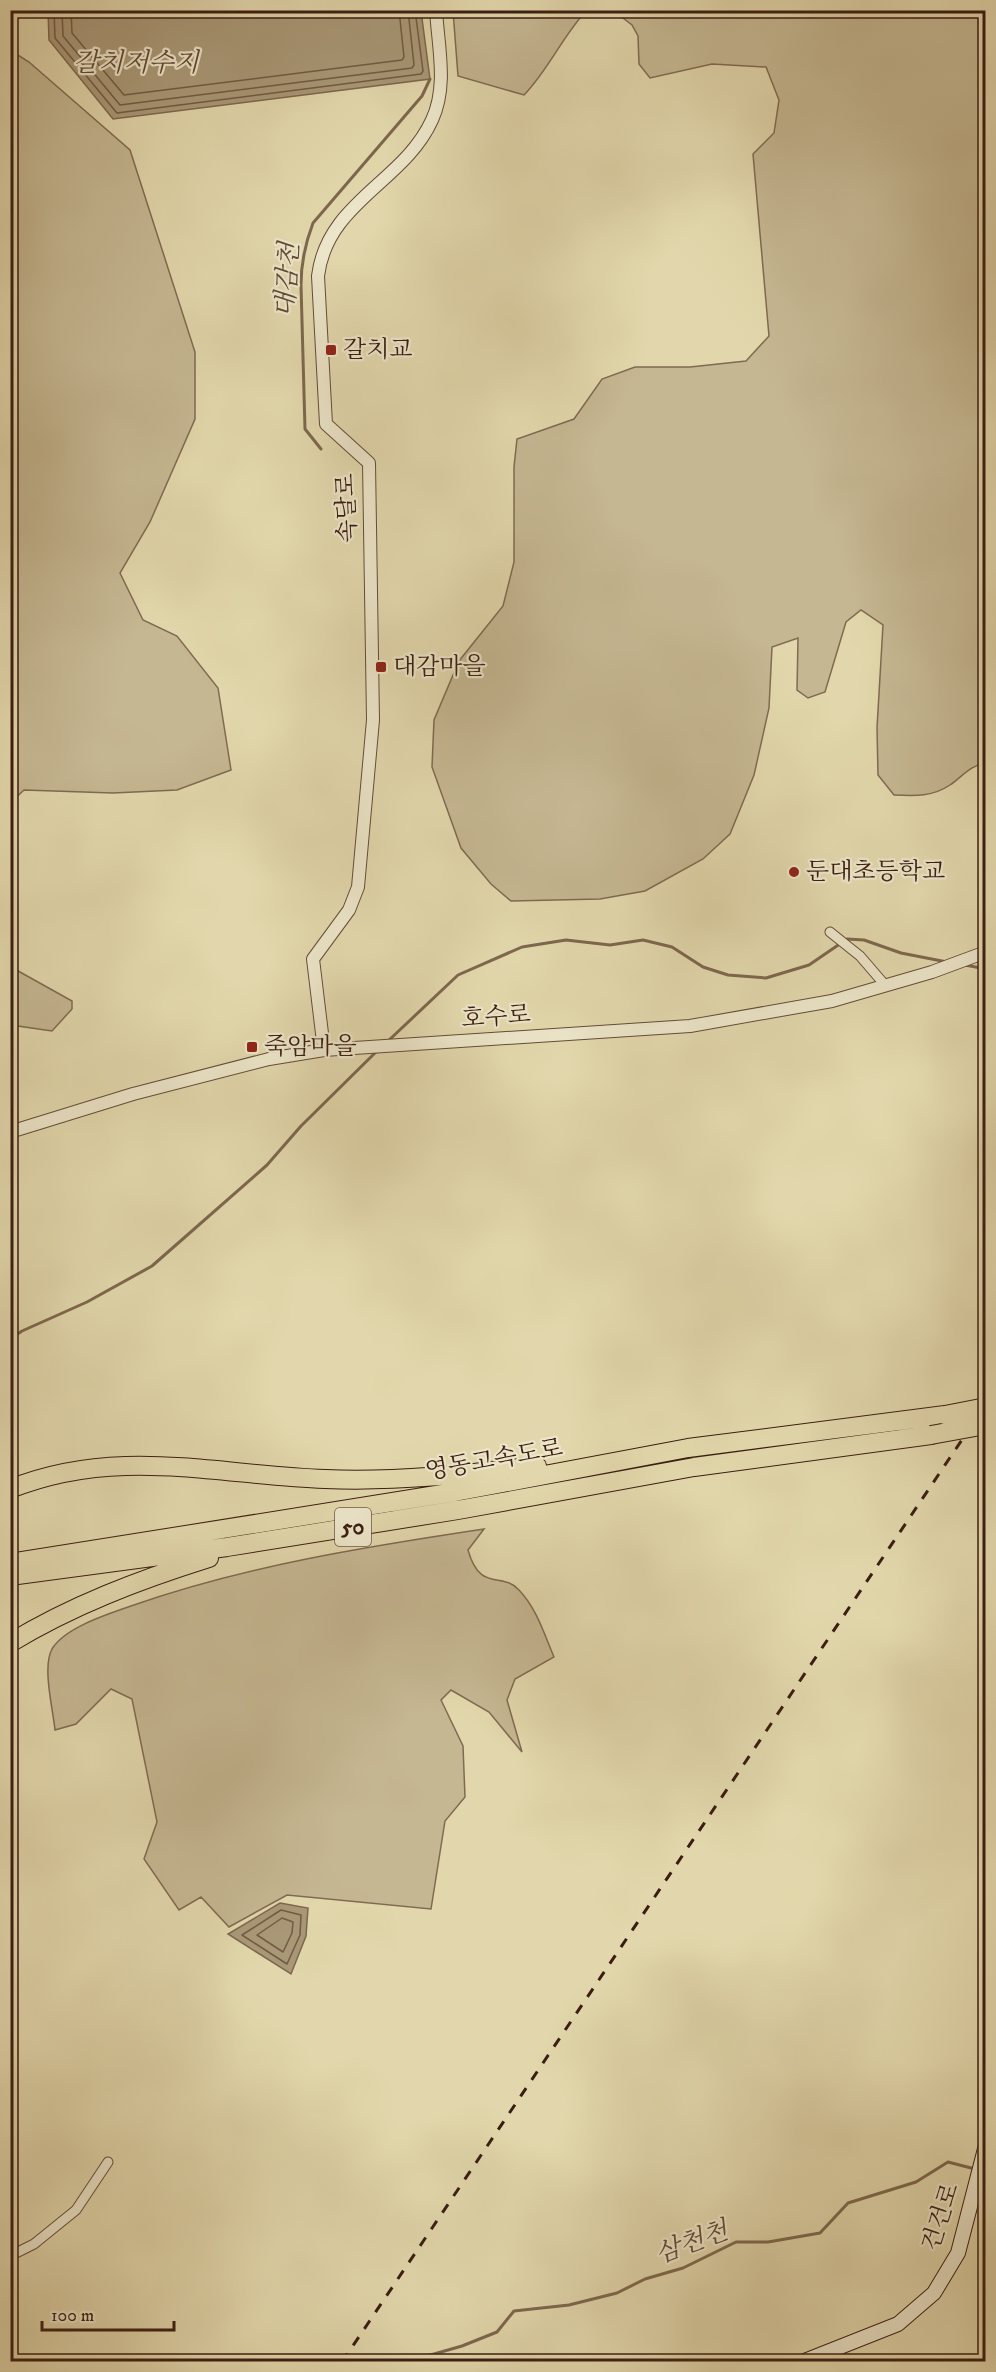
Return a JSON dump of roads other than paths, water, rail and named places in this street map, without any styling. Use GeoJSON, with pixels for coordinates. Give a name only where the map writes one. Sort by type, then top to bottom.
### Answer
{"type":"FeatureCollection","features":[{"type":"Feature","properties":{"kind":"highway","name":"영동고속도로"},"geometry":{"type":"LineString","coordinates":[[10,1563],[455,1492],[688,1448],[986,1407]]}},
{"type":"Feature","properties":{"kind":"highway","name":"영동고속도로"},"geometry":{"type":"LineString","coordinates":[[10,1576],[264,1541],[458,1510],[694,1467],[931,1435],[986,1425]]}},
{"type":"Feature","properties":{"kind":"highway"},"geometry":{"type":"LineString","coordinates":[[10,1489],[54,1474],[93,1467],[134,1464],[293,1478],[374,1479],[485,1472],[688,1448]]}},
{"type":"Feature","properties":{"kind":"highway"},"geometry":{"type":"LineString","coordinates":[[10,1643],[86,1602],[140,1580],[264,1541]]}},
{"type":"Feature","properties":{"kind":"main road","name":"건건로"},"geometry":{"type":"LineString","coordinates":[[802,2361],[898,2324],[934,2293],[958,2253],[986,2145]]}},
{"type":"Feature","properties":{"kind":"street","name":"속달로"},"geometry":{"type":"LineString","coordinates":[[324,1050],[313,959],[349,910],[358,887],[373,720],[373,690],[369,463],[326,424],[318,322],[318,276],[320,258],[329,237],[345,215],[415,147],[433,119],[441,67],[436,10]]}},
{"type":"Feature","properties":{"kind":"street"},"geometry":{"type":"LineString","coordinates":[[830,933],[860,956],[885,985]]}},
{"type":"Feature","properties":{"kind":"street","name":"호수로"},"geometry":{"type":"LineString","coordinates":[[10,1132],[133,1094],[269,1059],[342,1048],[690,1026],[832,1001],[932,972],[984,953]]}},
{"type":"Feature","properties":{"kind":"street"},"geometry":{"type":"LineString","coordinates":[[10,2256],[34,2244],[76,2210],[108,2162]]}},
{"type":"Feature","properties":{"kind":"water","name":"갈치저수지"},"geometry":{"type":"Polygon","coordinates":[[[48,11],[421,11],[430,79],[113,119],[49,40],[48,11]]]}},
{"type":"Feature","properties":{"kind":"water"},"geometry":{"type":"Polygon","coordinates":[[[280,1903],[308,1908],[306,1936],[291,1974],[228,1934],[280,1903]]]}},
{"type":"Feature","properties":{"kind":"waterway","name":"대감천"},"geometry":{"type":"LineString","coordinates":[[321,449],[305,429],[301,285],[308,238],[313,223],[422,96],[430,79]]}},
{"type":"Feature","properties":{"kind":"waterway"},"geometry":{"type":"LineString","coordinates":[[387,1042],[458,975],[522,947],[566,940],[610,945],[643,940],[672,947],[703,967],[728,975],[766,978],[809,965],[847,939],[864,940],[901,953],[947,962]]}},
{"type":"Feature","properties":{"kind":"waterway"},"geometry":{"type":"LineString","coordinates":[[965,965],[986,969]]}},
{"type":"Feature","properties":{"kind":"waterway"},"geometry":{"type":"LineString","coordinates":[[10,1339],[22,1331],[87,1302],[152,1266],[267,1165],[301,1126],[378,1050]]}},
{"type":"Feature","properties":{"kind":"waterway","name":"삼천천"},"geometry":{"type":"LineString","coordinates":[[406,2362],[462,2346],[497,2332],[514,2311],[569,2305],[617,2293],[645,2279],[683,2268],[736,2242],[768,2242],[820,2233],[848,2203],[916,2182],[948,2162],[975,2169]]}},
{"type":"Feature","properties":{"kind":"railway"},"geometry":{"type":"LineString","coordinates":[[342,2362],[986,1404]]}},
{"type":"Feature","properties":{"kind":"place","name":"갈치교"},"geometry":{"type":"Point","coordinates":[331,350]}},
{"type":"Feature","properties":{"kind":"place","name":"대감마을"},"geometry":{"type":"Point","coordinates":[381,667]}},
{"type":"Feature","properties":{"kind":"place","name":"둔대초등학교"},"geometry":{"type":"Point","coordinates":[794,872]}},
{"type":"Feature","properties":{"kind":"place","name":"죽암마을"},"geometry":{"type":"Point","coordinates":[252,1047]}}]}
